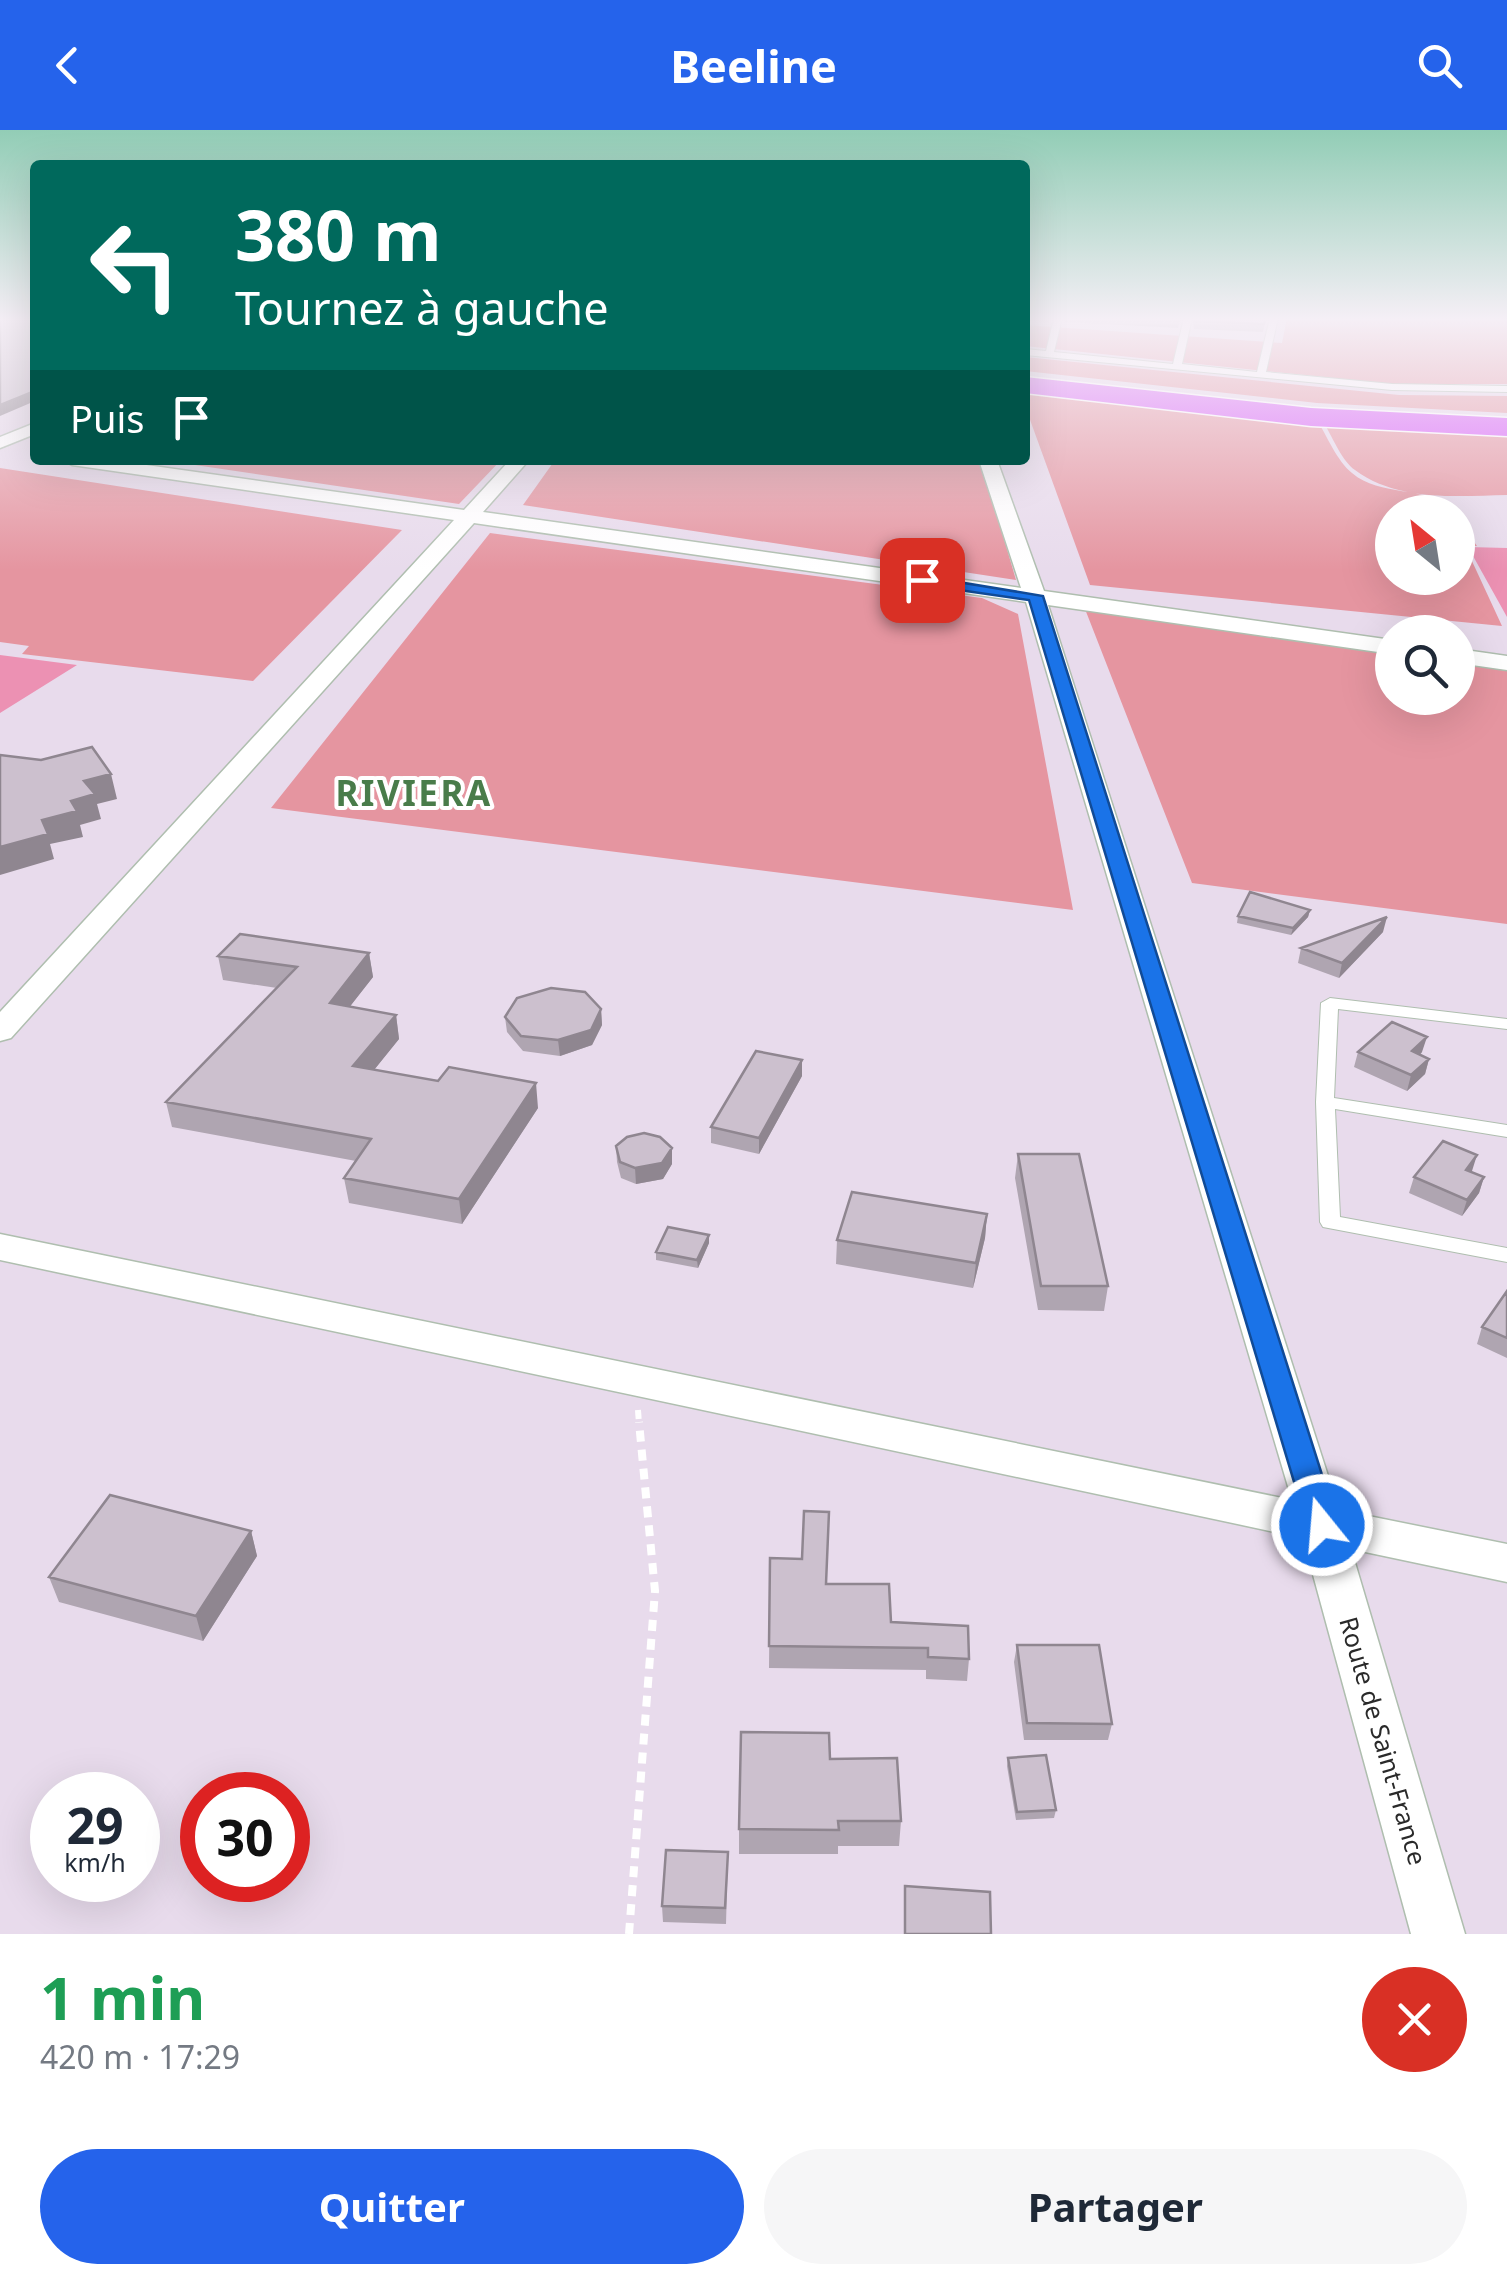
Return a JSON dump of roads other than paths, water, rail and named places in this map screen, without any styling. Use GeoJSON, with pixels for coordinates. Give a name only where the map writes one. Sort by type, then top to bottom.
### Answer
{"type":"FeatureCollection","features":[{"type":"Feature","properties":{"kind":"highway"},"geometry":{"type":"LineString","coordinates":[[1179,402],[1311,417],[1507,427]]}},
{"type":"Feature","properties":{"kind":"street"},"geometry":{"type":"LineString","coordinates":[[0,446],[30,431]]}},
{"type":"Feature","properties":{"kind":"street"},"geometry":{"type":"LineString","coordinates":[[0,446],[30,454]]}},
{"type":"Feature","properties":{"kind":"street"},"geometry":{"type":"LineString","coordinates":[[107,465],[1375,644]]}},
{"type":"Feature","properties":{"kind":"street"},"geometry":{"type":"LineString","coordinates":[[0,1031],[515,465]]}},
{"type":"Feature","properties":{"kind":"street","name":"Route de Saint-France"},"geometry":{"type":"LineString","coordinates":[[990,465],[1036,596],[1322,1525],[1438,1934]]}},
{"type":"Feature","properties":{"kind":"street"},"geometry":{"type":"LineString","coordinates":[[1475,658],[1507,663]]}},
{"type":"Feature","properties":{"kind":"street"},"geometry":{"type":"LineString","coordinates":[[0,1247],[1507,1562]]}},
{"type":"Feature","properties":{"kind":"lane"},"geometry":{"type":"LineString","coordinates":[[1507,1024],[1330,1003],[1326,1102],[1330,1222],[1507,1256]]}},
{"type":"Feature","properties":{"kind":"lane"},"geometry":{"type":"LineString","coordinates":[[1326,1102],[1507,1131]]}},
{"type":"Feature","properties":{"kind":"district","name":"RIVIERA"},"geometry":{"type":"Point","coordinates":[414,794]}}]}
